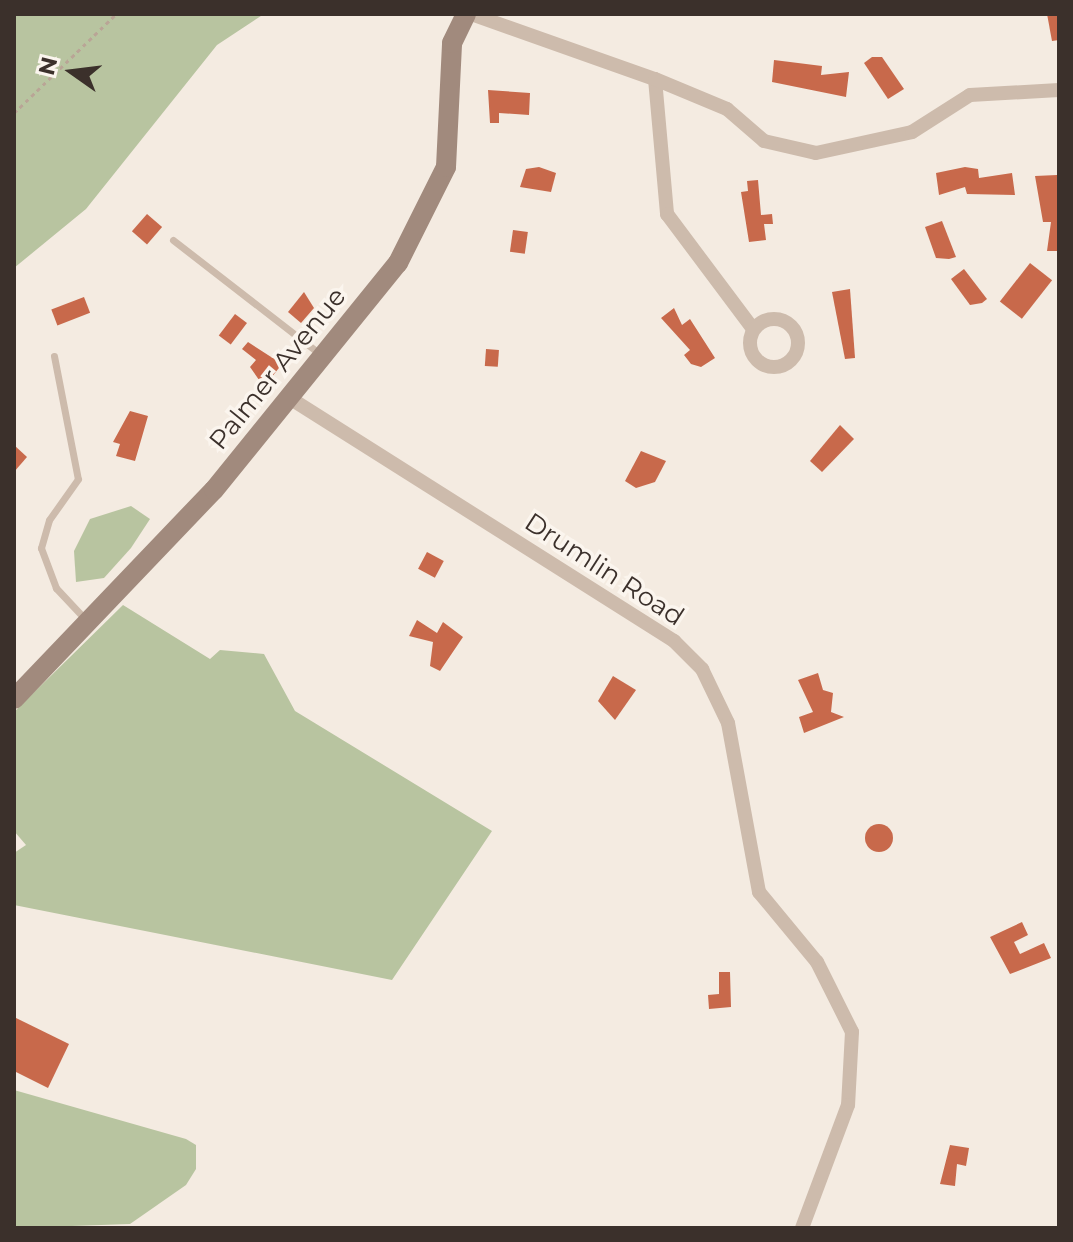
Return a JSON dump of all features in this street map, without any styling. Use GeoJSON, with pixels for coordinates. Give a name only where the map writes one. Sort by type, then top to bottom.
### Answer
{"type":"FeatureCollection","features":[{"type":"Feature","properties":{"kind":"main road","name":"Palmer Avenue"},"geometry":{"type":"LineString","coordinates":[[14,699],[89,624],[288,397],[431,211],[446,167],[452,43],[468,14]]}},
{"type":"Feature","properties":{"kind":"street"},"geometry":{"type":"LineString","coordinates":[[468,14],[655,79],[727,109],[764,141],[816,153],[912,132],[970,95],[1059,90]]}},
{"type":"Feature","properties":{"kind":"street"},"geometry":{"type":"LineString","coordinates":[[655,79],[667,214],[753,329]]}},
{"type":"Feature","properties":{"kind":"street","name":"Drumlin Road"},"geometry":{"type":"LineString","coordinates":[[288,397],[674,641],[702,669],[728,723],[759,892],[817,962],[852,1032],[848,1105],[802,1228]]}},
{"type":"Feature","properties":{"kind":"lane"},"geometry":{"type":"LineString","coordinates":[[173,240],[322,355]]}},
{"type":"Feature","properties":{"kind":"lane"},"geometry":{"type":"LineString","coordinates":[[54,356],[78,479],[49,520],[41,548],[56,588],[89,624]]}},
{"type":"Feature","properties":{"kind":"path"},"geometry":{"type":"LineString","coordinates":[[14,113],[116,14]]}},
{"type":"Feature","properties":{"kind":"green space"},"geometry":{"type":"Polygon","coordinates":[[[14,14],[264,14],[217,45],[86,209],[14,268],[14,14]]]}},
{"type":"Feature","properties":{"kind":"green space"},"geometry":{"type":"Polygon","coordinates":[[[131,506],[150,519],[131,548],[104,578],[76,582],[74,551],[90,519],[131,506]]]}},
{"type":"Feature","properties":{"kind":"green space"},"geometry":{"type":"Polygon","coordinates":[[[123,605],[210,659],[220,650],[264,654],[295,711],[492,831],[392,980],[14,905],[14,853],[26,845],[14,831],[14,712],[123,605]]]}},
{"type":"Feature","properties":{"kind":"green space"},"geometry":{"type":"Polygon","coordinates":[[[14,1090],[186,1139],[196,1145],[196,1169],[186,1185],[130,1224],[14,1228],[14,1090]]]}},
{"type":"Feature","properties":{"kind":"building"},"geometry":{"type":"Polygon","coordinates":[[[1047,14],[1059,14],[1059,40],[1052,41],[1047,14]]]}},
{"type":"Feature","properties":{"kind":"building"},"geometry":{"type":"Polygon","coordinates":[[[872,57],[882,57],[904,89],[888,99],[864,63],[872,57]]]}},
{"type":"Feature","properties":{"kind":"building"},"geometry":{"type":"Polygon","coordinates":[[[774,60],[822,66],[821,75],[849,72],[846,97],[772,82],[774,60]]]}},
{"type":"Feature","properties":{"kind":"building"},"geometry":{"type":"Polygon","coordinates":[[[488,90],[530,93],[529,115],[499,113],[499,123],[490,123],[488,90]]]}},
{"type":"Feature","properties":{"kind":"building"},"geometry":{"type":"Polygon","coordinates":[[[539,167],[556,173],[551,192],[520,187],[526,169],[539,167]]]}},
{"type":"Feature","properties":{"kind":"building"},"geometry":{"type":"Polygon","coordinates":[[[965,167],[978,169],[979,178],[1012,173],[1015,195],[967,194],[965,187],[939,195],[936,173],[965,167]]]}},
{"type":"Feature","properties":{"kind":"building"},"geometry":{"type":"Polygon","coordinates":[[[1057,175],[1059,251],[1047,251],[1051,222],[1043,222],[1035,176],[1057,175]]]}},
{"type":"Feature","properties":{"kind":"building"},"geometry":{"type":"Polygon","coordinates":[[[758,180],[761,215],[772,214],[773,224],[764,224],[766,240],[749,242],[741,192],[748,191],[747,181],[758,180]]]}},
{"type":"Feature","properties":{"kind":"building"},"geometry":{"type":"Polygon","coordinates":[[[147,214],[162,227],[147,244],[132,231],[147,214]]]}},
{"type":"Feature","properties":{"kind":"building"},"geometry":{"type":"Polygon","coordinates":[[[942,221],[956,257],[949,259],[936,258],[925,227],[942,221]]]}},
{"type":"Feature","properties":{"kind":"building"},"geometry":{"type":"Polygon","coordinates":[[[513,230],[528,232],[525,254],[510,252],[513,230]]]}},
{"type":"Feature","properties":{"kind":"building"},"geometry":{"type":"Polygon","coordinates":[[[1030,263],[1052,280],[1022,319],[1000,302],[1030,263]]]}},
{"type":"Feature","properties":{"kind":"building"},"geometry":{"type":"Polygon","coordinates":[[[964,269],[987,299],[982,303],[970,305],[951,279],[964,269]]]}},
{"type":"Feature","properties":{"kind":"building"},"geometry":{"type":"Polygon","coordinates":[[[850,289],[855,358],[845,359],[832,292],[850,289]]]}},
{"type":"Feature","properties":{"kind":"building"},"geometry":{"type":"Polygon","coordinates":[[[304,292],[314,308],[301,323],[288,312],[304,292]]]}},
{"type":"Feature","properties":{"kind":"building"},"geometry":{"type":"Polygon","coordinates":[[[84,297],[90,313],[57,325],[51,310],[84,297]]]}},
{"type":"Feature","properties":{"kind":"building"},"geometry":{"type":"Polygon","coordinates":[[[674,308],[682,325],[690,319],[715,358],[701,367],[691,364],[684,355],[690,350],[661,318],[674,308]]]}},
{"type":"Feature","properties":{"kind":"building"},"geometry":{"type":"Polygon","coordinates":[[[235,314],[247,323],[231,345],[219,336],[235,314]]]}},
{"type":"Feature","properties":{"kind":"building"},"geometry":{"type":"Polygon","coordinates":[[[248,342],[282,364],[264,387],[250,367],[256,360],[242,349],[248,342]]]}},
{"type":"Feature","properties":{"kind":"building"},"geometry":{"type":"Polygon","coordinates":[[[486,349],[499,350],[498,367],[485,366],[486,349]]]}},
{"type":"Feature","properties":{"kind":"building"},"geometry":{"type":"Polygon","coordinates":[[[130,411],[148,416],[135,461],[116,456],[120,444],[113,442],[130,411]]]}},
{"type":"Feature","properties":{"kind":"building"},"geometry":{"type":"Polygon","coordinates":[[[840,425],[854,439],[822,472],[810,461],[840,425]]]}},
{"type":"Feature","properties":{"kind":"building"},"geometry":{"type":"Polygon","coordinates":[[[14,445],[27,457],[14,472],[14,445]]]}},
{"type":"Feature","properties":{"kind":"building"},"geometry":{"type":"Polygon","coordinates":[[[641,451],[666,461],[655,482],[636,488],[625,481],[641,451]]]}},
{"type":"Feature","properties":{"kind":"building"},"geometry":{"type":"Polygon","coordinates":[[[427,552],[444,561],[435,578],[418,569],[427,552]]]}},
{"type":"Feature","properties":{"kind":"building"},"geometry":{"type":"Polygon","coordinates":[[[417,620],[437,633],[443,622],[463,637],[440,671],[430,666],[433,642],[409,636],[417,620]]]}},
{"type":"Feature","properties":{"kind":"building"},"geometry":{"type":"Polygon","coordinates":[[[818,673],[823,690],[833,693],[831,712],[844,717],[804,733],[799,717],[813,712],[798,680],[818,673]]]}},
{"type":"Feature","properties":{"kind":"building"},"geometry":{"type":"Polygon","coordinates":[[[613,676],[636,690],[615,720],[598,701],[613,676]]]}},
{"type":"Feature","properties":{"kind":"building"},"geometry":{"type":"Polygon","coordinates":[[[879,824],[889,828],[893,838],[889,848],[879,852],[869,848],[865,838],[869,828],[879,824]]]}},
{"type":"Feature","properties":{"kind":"building"},"geometry":{"type":"Polygon","coordinates":[[[1022,922],[1028,935],[1014,942],[1020,954],[1044,943],[1051,958],[1010,974],[990,937],[1022,922]]]}},
{"type":"Feature","properties":{"kind":"building"},"geometry":{"type":"Polygon","coordinates":[[[719,972],[730,972],[731,1007],[709,1009],[708,995],[719,994],[719,972]]]}},
{"type":"Feature","properties":{"kind":"building"},"geometry":{"type":"Polygon","coordinates":[[[14,1017],[69,1044],[48,1088],[14,1071],[14,1017]]]}},
{"type":"Feature","properties":{"kind":"building"},"geometry":{"type":"Polygon","coordinates":[[[950,1145],[969,1148],[966,1166],[957,1164],[955,1186],[940,1184],[950,1145]]]}}]}
